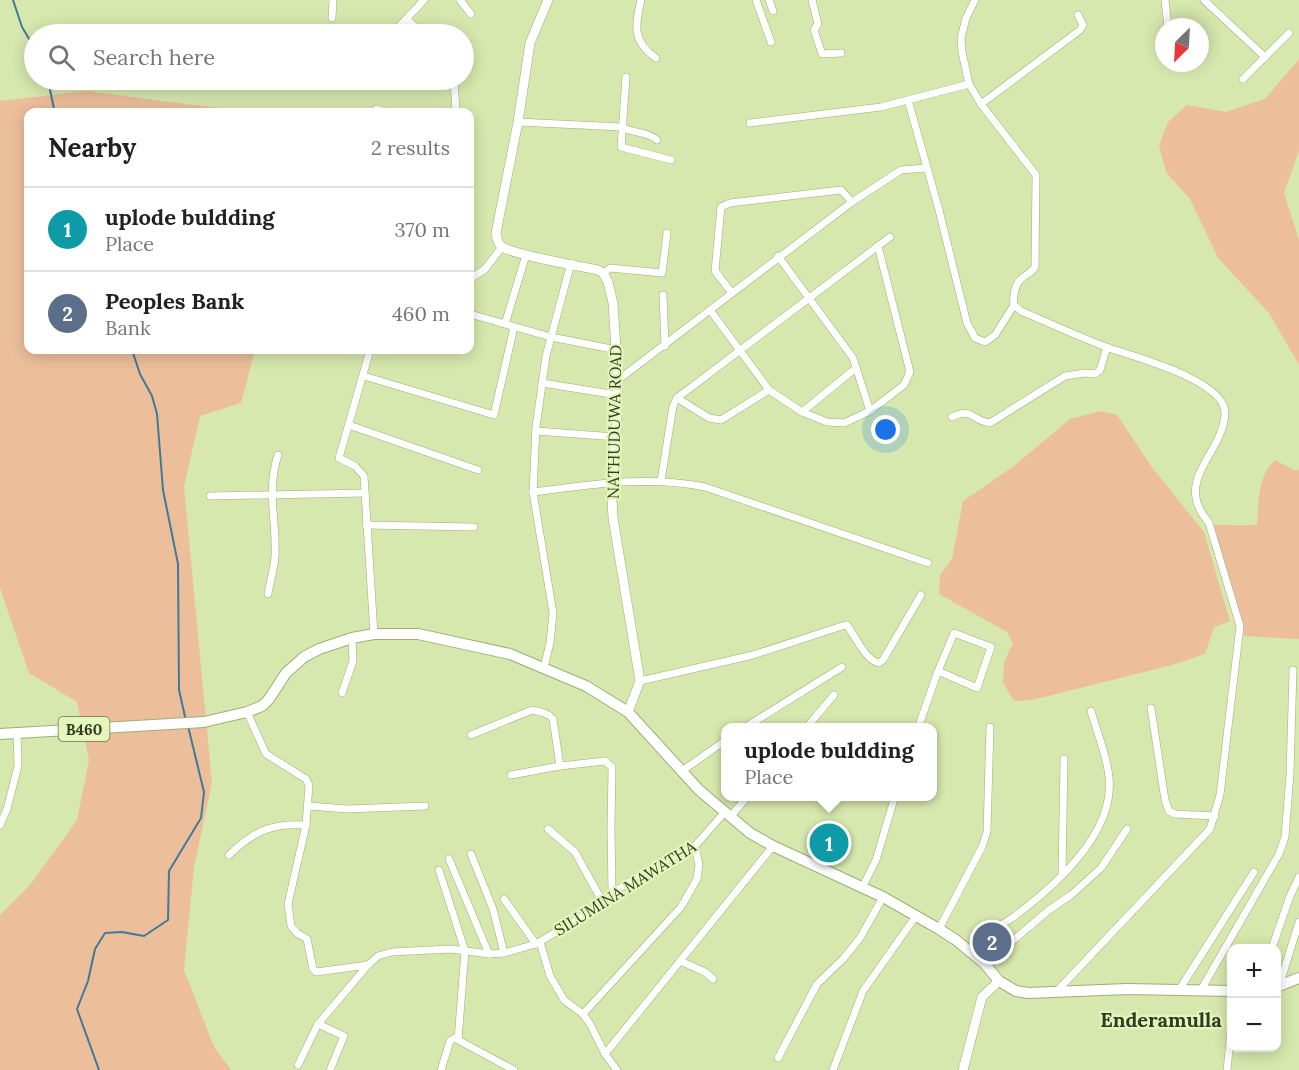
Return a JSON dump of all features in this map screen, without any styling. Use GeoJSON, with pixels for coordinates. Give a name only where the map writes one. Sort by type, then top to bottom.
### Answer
{"type":"FeatureCollection","features":[{"type":"Feature","properties":{"kind":"main road","name":"B460"},"geometry":{"type":"LineString","coordinates":[[0,734],[204,722],[247,712],[262,706],[286,673],[304,657],[319,649],[352,638],[374,634],[418,633],[510,654],[585,686],[628,712],[682,771],[727,815],[750,832],[773,846],[883,897],[939,929],[985,964],[999,981],[1016,991],[1227,991]]}},
{"type":"Feature","properties":{"kind":"main road"},"geometry":{"type":"LineString","coordinates":[[1281,986],[1298,980]]}},
{"type":"Feature","properties":{"kind":"street"},"geometry":{"type":"LineString","coordinates":[[332,18],[333,0]]}},
{"type":"Feature","properties":{"kind":"street"},"geometry":{"type":"LineString","coordinates":[[403,24],[424,0]]}},
{"type":"Feature","properties":{"kind":"street"},"geometry":{"type":"LineString","coordinates":[[460,0],[471,14]]}},
{"type":"Feature","properties":{"kind":"street"},"geometry":{"type":"LineString","coordinates":[[548,0],[530,43],[518,122],[498,216],[496,233],[498,241],[502,247],[526,255],[571,263],[603,273],[610,268],[662,273],[667,233]]}},
{"type":"Feature","properties":{"kind":"street"},"geometry":{"type":"LineString","coordinates":[[641,0],[635,27],[638,39],[647,52],[656,58]]}},
{"type":"Feature","properties":{"kind":"street"},"geometry":{"type":"LineString","coordinates":[[756,0],[771,42]]}},
{"type":"Feature","properties":{"kind":"street"},"geometry":{"type":"LineString","coordinates":[[769,0],[773,10]]}},
{"type":"Feature","properties":{"kind":"street"},"geometry":{"type":"LineString","coordinates":[[812,0],[818,24],[814,30],[822,54],[841,53]]}},
{"type":"Feature","properties":{"kind":"street"},"geometry":{"type":"LineString","coordinates":[[908,100],[939,210],[967,323],[975,338],[985,342],[995,335],[1014,305],[1013,296],[1020,280],[1031,274],[1035,267],[1036,175],[981,104],[969,84],[960,38],[975,0]]}},
{"type":"Feature","properties":{"kind":"street"},"geometry":{"type":"LineString","coordinates":[[1165,0],[1167,18]]}},
{"type":"Feature","properties":{"kind":"street"},"geometry":{"type":"LineString","coordinates":[[1204,0],[1265,57]]}},
{"type":"Feature","properties":{"kind":"street"},"geometry":{"type":"LineString","coordinates":[[981,104],[1080,30],[1083,25],[1078,15]]}},
{"type":"Feature","properties":{"kind":"street"},"geometry":{"type":"LineString","coordinates":[[407,20],[411,24]]}},
{"type":"Feature","properties":{"kind":"street"},"geometry":{"type":"LineString","coordinates":[[1243,79],[1289,33]]}},
{"type":"Feature","properties":{"kind":"street"},"geometry":{"type":"LineString","coordinates":[[626,77],[621,147],[671,160]]}},
{"type":"Feature","properties":{"kind":"street"},"geometry":{"type":"LineString","coordinates":[[750,123],[881,107],[969,84]]}},
{"type":"Feature","properties":{"kind":"street"},"geometry":{"type":"LineString","coordinates":[[455,90],[456,108]]}},
{"type":"Feature","properties":{"kind":"street"},"geometry":{"type":"LineString","coordinates":[[518,122],[622,127],[631,132],[649,134],[657,140]]}},
{"type":"Feature","properties":{"kind":"street"},"geometry":{"type":"LineString","coordinates":[[618,380],[778,256],[852,202],[901,170],[926,168]]}},
{"type":"Feature","properties":{"kind":"street"},"geometry":{"type":"LineString","coordinates":[[732,293],[715,272],[721,207],[730,203],[841,190],[852,202]]}},
{"type":"Feature","properties":{"kind":"street"},"geometry":{"type":"LineString","coordinates":[[661,482],[673,406],[678,398],[890,237]]}},
{"type":"Feature","properties":{"kind":"street"},"geometry":{"type":"LineString","coordinates":[[710,310],[769,390],[802,412],[827,422],[844,423],[870,411],[904,385],[910,372],[878,246]]}},
{"type":"Feature","properties":{"kind":"street"},"geometry":{"type":"LineString","coordinates":[[474,276],[485,269],[502,247]]}},
{"type":"Feature","properties":{"kind":"street"},"geometry":{"type":"LineString","coordinates":[[505,324],[526,255]]}},
{"type":"Feature","properties":{"kind":"street"},"geometry":{"type":"LineString","coordinates":[[778,256],[853,357],[870,411]]}},
{"type":"Feature","properties":{"kind":"street"},"geometry":{"type":"LineString","coordinates":[[544,667],[554,613],[533,492],[536,431],[546,356],[571,263]]}},
{"type":"Feature","properties":{"kind":"street","name":"NATHUDUWA ROAD"},"geometry":{"type":"LineString","coordinates":[[603,273],[608,282],[613,303],[617,350],[616,437],[611,483],[613,518],[640,681]]}},
{"type":"Feature","properties":{"kind":"street"},"geometry":{"type":"LineString","coordinates":[[663,295],[664,346]]}},
{"type":"Feature","properties":{"kind":"street"},"geometry":{"type":"LineString","coordinates":[[1014,305],[1021,311],[1107,347],[1173,368],[1203,386],[1220,400],[1225,415],[1218,436],[1201,466],[1194,494],[1199,512],[1209,523],[1240,626],[1220,795],[1210,830],[1057,991]]}},
{"type":"Feature","properties":{"kind":"street"},"geometry":{"type":"LineString","coordinates":[[474,315],[552,337],[617,350]]}},
{"type":"Feature","properties":{"kind":"street"},"geometry":{"type":"LineString","coordinates":[[364,376],[494,415],[514,327]]}},
{"type":"Feature","properties":{"kind":"street"},"geometry":{"type":"LineString","coordinates":[[952,417],[961,413],[970,413],[979,422],[990,423],[1065,376],[1095,374],[1100,370],[1107,347]]}},
{"type":"Feature","properties":{"kind":"street"},"geometry":{"type":"LineString","coordinates":[[369,354],[339,459],[355,466],[364,476],[374,634]]}},
{"type":"Feature","properties":{"kind":"street"},"geometry":{"type":"LineString","coordinates":[[802,412],[856,368]]}},
{"type":"Feature","properties":{"kind":"street"},"geometry":{"type":"LineString","coordinates":[[542,383],[617,395]]}},
{"type":"Feature","properties":{"kind":"street"},"geometry":{"type":"LineString","coordinates":[[678,398],[709,418],[720,420],[769,390]]}},
{"type":"Feature","properties":{"kind":"street"},"geometry":{"type":"LineString","coordinates":[[349,425],[478,470]]}},
{"type":"Feature","properties":{"kind":"street"},"geometry":{"type":"LineString","coordinates":[[536,431],[616,437]]}},
{"type":"Feature","properties":{"kind":"street"},"geometry":{"type":"LineString","coordinates":[[268,594],[274,557],[271,495],[273,471],[278,455]]}},
{"type":"Feature","properties":{"kind":"street"},"geometry":{"type":"LineString","coordinates":[[533,492],[611,483],[684,483],[705,487],[928,563]]}},
{"type":"Feature","properties":{"kind":"street"},"geometry":{"type":"LineString","coordinates":[[210,496],[365,493]]}},
{"type":"Feature","properties":{"kind":"street"},"geometry":{"type":"LineString","coordinates":[[366,525],[474,527]]}},
{"type":"Feature","properties":{"kind":"street"},"geometry":{"type":"LineString","coordinates":[[628,712],[640,681],[753,655],[842,626],[848,626],[868,656],[874,662],[879,663],[883,660],[921,595]]}},
{"type":"Feature","properties":{"kind":"street"},"geometry":{"type":"LineString","coordinates":[[920,723],[938,671],[954,633],[991,647],[977,688],[938,671]]}},
{"type":"Feature","properties":{"kind":"street"},"geometry":{"type":"LineString","coordinates":[[342,693],[353,661],[352,638]]}},
{"type":"Feature","properties":{"kind":"street"},"geometry":{"type":"LineString","coordinates":[[752,723],[842,668]]}},
{"type":"Feature","properties":{"kind":"street"},"geometry":{"type":"LineString","coordinates":[[1201,990],[1279,854],[1285,837],[1290,774],[1293,670]]}},
{"type":"Feature","properties":{"kind":"street"},"geometry":{"type":"LineString","coordinates":[[810,723],[834,695]]}},
{"type":"Feature","properties":{"kind":"street"},"geometry":{"type":"LineString","coordinates":[[1150,708],[1166,800],[1170,811],[1175,814],[1215,816]]}},
{"type":"Feature","properties":{"kind":"street"},"geometry":{"type":"LineString","coordinates":[[471,735],[532,710],[550,715],[553,719],[560,766]]}},
{"type":"Feature","properties":{"kind":"street"},"geometry":{"type":"LineString","coordinates":[[969,951],[987,933],[1011,918],[1062,875],[1096,834],[1105,814],[1110,792],[1109,775],[1091,711]]}},
{"type":"Feature","properties":{"kind":"street","name":"SILUMINA MAWATHA"},"geometry":{"type":"LineString","coordinates":[[247,712],[266,754],[306,779],[309,784],[306,825],[288,904],[291,926],[307,939],[312,969],[316,972],[368,965],[378,956],[392,952],[451,949],[489,954],[504,953],[538,943],[588,913],[612,893],[648,870],[695,846],[742,801]]}},
{"type":"Feature","properties":{"kind":"street"},"geometry":{"type":"LineString","coordinates":[[939,929],[982,847],[987,832],[990,727]]}},
{"type":"Feature","properties":{"kind":"street"},"geometry":{"type":"LineString","coordinates":[[0,825],[7,809],[18,766],[17,732]]}},
{"type":"Feature","properties":{"kind":"street"},"geometry":{"type":"LineString","coordinates":[[682,771],[721,744]]}},
{"type":"Feature","properties":{"kind":"street"},"geometry":{"type":"LineString","coordinates":[[1062,875],[1064,759]]}},
{"type":"Feature","properties":{"kind":"street"},"geometry":{"type":"LineString","coordinates":[[511,775],[605,761],[612,767],[612,893]]}},
{"type":"Feature","properties":{"kind":"street"},"geometry":{"type":"LineString","coordinates":[[862,888],[876,860],[894,801]]}},
{"type":"Feature","properties":{"kind":"street"},"geometry":{"type":"LineString","coordinates":[[309,807],[347,809],[425,806]]}},
{"type":"Feature","properties":{"kind":"street"},"geometry":{"type":"LineString","coordinates":[[229,855],[248,838],[265,828],[291,824],[306,825]]}},
{"type":"Feature","properties":{"kind":"street"},"geometry":{"type":"LineString","coordinates":[[549,829],[575,852],[602,901]]}},
{"type":"Feature","properties":{"kind":"street"},"geometry":{"type":"LineString","coordinates":[[985,964],[1049,910],[1071,895],[1101,867],[1127,829]]}},
{"type":"Feature","properties":{"kind":"street"},"geometry":{"type":"LineString","coordinates":[[583,1014],[681,907],[697,879],[699,865],[695,846]]}},
{"type":"Feature","properties":{"kind":"street"},"geometry":{"type":"LineString","coordinates":[[605,1054],[773,846]]}},
{"type":"Feature","properties":{"kind":"street"},"geometry":{"type":"LineString","coordinates":[[471,854],[493,909],[504,953]]}},
{"type":"Feature","properties":{"kind":"street"},"geometry":{"type":"LineString","coordinates":[[449,859],[489,954]]}},
{"type":"Feature","properties":{"kind":"street"},"geometry":{"type":"LineString","coordinates":[[439,870],[465,951],[458,1040],[514,1070]]}},
{"type":"Feature","properties":{"kind":"street"},"geometry":{"type":"LineString","coordinates":[[1179,990],[1254,872]]}},
{"type":"Feature","properties":{"kind":"street"},"geometry":{"type":"LineString","coordinates":[[1273,944],[1299,877]]}},
{"type":"Feature","properties":{"kind":"street"},"geometry":{"type":"LineString","coordinates":[[778,1058],[817,984],[843,959],[860,938],[883,897]]}},
{"type":"Feature","properties":{"kind":"street"},"geometry":{"type":"LineString","coordinates":[[504,898],[538,943],[550,976],[564,1000],[583,1014],[616,1070]]}},
{"type":"Feature","properties":{"kind":"street"},"geometry":{"type":"LineString","coordinates":[[833,1070],[863,991],[916,916]]}},
{"type":"Feature","properties":{"kind":"street"},"geometry":{"type":"LineString","coordinates":[[1281,978],[1299,922]]}},
{"type":"Feature","properties":{"kind":"street"},"geometry":{"type":"LineString","coordinates":[[680,961],[705,972],[713,979]]}},
{"type":"Feature","properties":{"kind":"street"},"geometry":{"type":"LineString","coordinates":[[298,1065],[318,1024],[368,965]]}},
{"type":"Feature","properties":{"kind":"street"},"geometry":{"type":"LineString","coordinates":[[963,1070],[982,997],[999,981]]}},
{"type":"Feature","properties":{"kind":"street"},"geometry":{"type":"LineString","coordinates":[[318,1024],[344,1036],[330,1070]]}},
{"type":"Feature","properties":{"kind":"street"},"geometry":{"type":"LineString","coordinates":[[441,1070],[450,1041],[458,1036]]}},
{"type":"Feature","properties":{"kind":"street"},"geometry":{"type":"LineString","coordinates":[[1227,1070],[1229,1052]]}},
{"type":"Feature","properties":{"kind":"shaded area"},"geometry":{"type":"Polygon","coordinates":[[[1299,59],[1299,151],[1284,193],[1299,240],[1299,365],[1269,313],[1218,258],[1190,199],[1166,172],[1159,146],[1168,122],[1187,105],[1226,112],[1265,99],[1299,59]]]}},
{"type":"Feature","properties":{"kind":"shaded area"},"geometry":{"type":"Polygon","coordinates":[[[86,91],[217,108],[24,108],[24,354],[254,354],[241,403],[200,416],[184,487],[212,783],[194,867],[184,970],[214,1047],[231,1070],[0,1070],[0,915],[30,885],[77,820],[89,760],[77,702],[29,673],[0,588],[0,101],[86,91]]]}},
{"type":"Feature","properties":{"kind":"shaded area"},"geometry":{"type":"Polygon","coordinates":[[[1101,411],[1117,415],[1151,466],[1204,532],[1230,621],[1214,627],[1205,654],[1172,665],[1032,700],[1014,701],[1003,683],[1004,662],[1013,643],[1007,632],[939,594],[940,575],[952,559],[963,501],[1014,466],[1070,419],[1101,411]]]}},
{"type":"Feature","properties":{"kind":"shaded area"},"geometry":{"type":"Polygon","coordinates":[[[1275,460],[1296,471],[1299,469],[1299,639],[1244,636],[1212,525],[1257,524],[1262,482],[1275,460]]]}},
{"type":"Feature","properties":{"kind":"waterway"},"geometry":{"type":"LineString","coordinates":[[13,0],[24,30]]}},
{"type":"Feature","properties":{"kind":"waterway"},"geometry":{"type":"LineString","coordinates":[[50,90],[54,108]]}},
{"type":"Feature","properties":{"kind":"waterway"},"geometry":{"type":"LineString","coordinates":[[133,354],[140,374],[152,396],[157,414],[163,490],[178,564],[179,690],[186,721]]}},
{"type":"Feature","properties":{"kind":"waterway"},"geometry":{"type":"LineString","coordinates":[[99,1070],[77,1009],[88,981],[95,949],[105,933],[122,932],[144,936],[168,920],[169,871],[201,818],[204,792],[188,726]]}},
{"type":"Feature","properties":{"kind":"place","name":"uplode buldding"},"geometry":{"type":"Point","coordinates":[829,843]}},
{"type":"Feature","properties":{"kind":"place","name":"Peoples Bank"},"geometry":{"type":"Point","coordinates":[992,942]}},
{"type":"Feature","properties":{"kind":"district","name":"Enderamulla"},"geometry":{"type":"Point","coordinates":[1161,1019]}}]}
